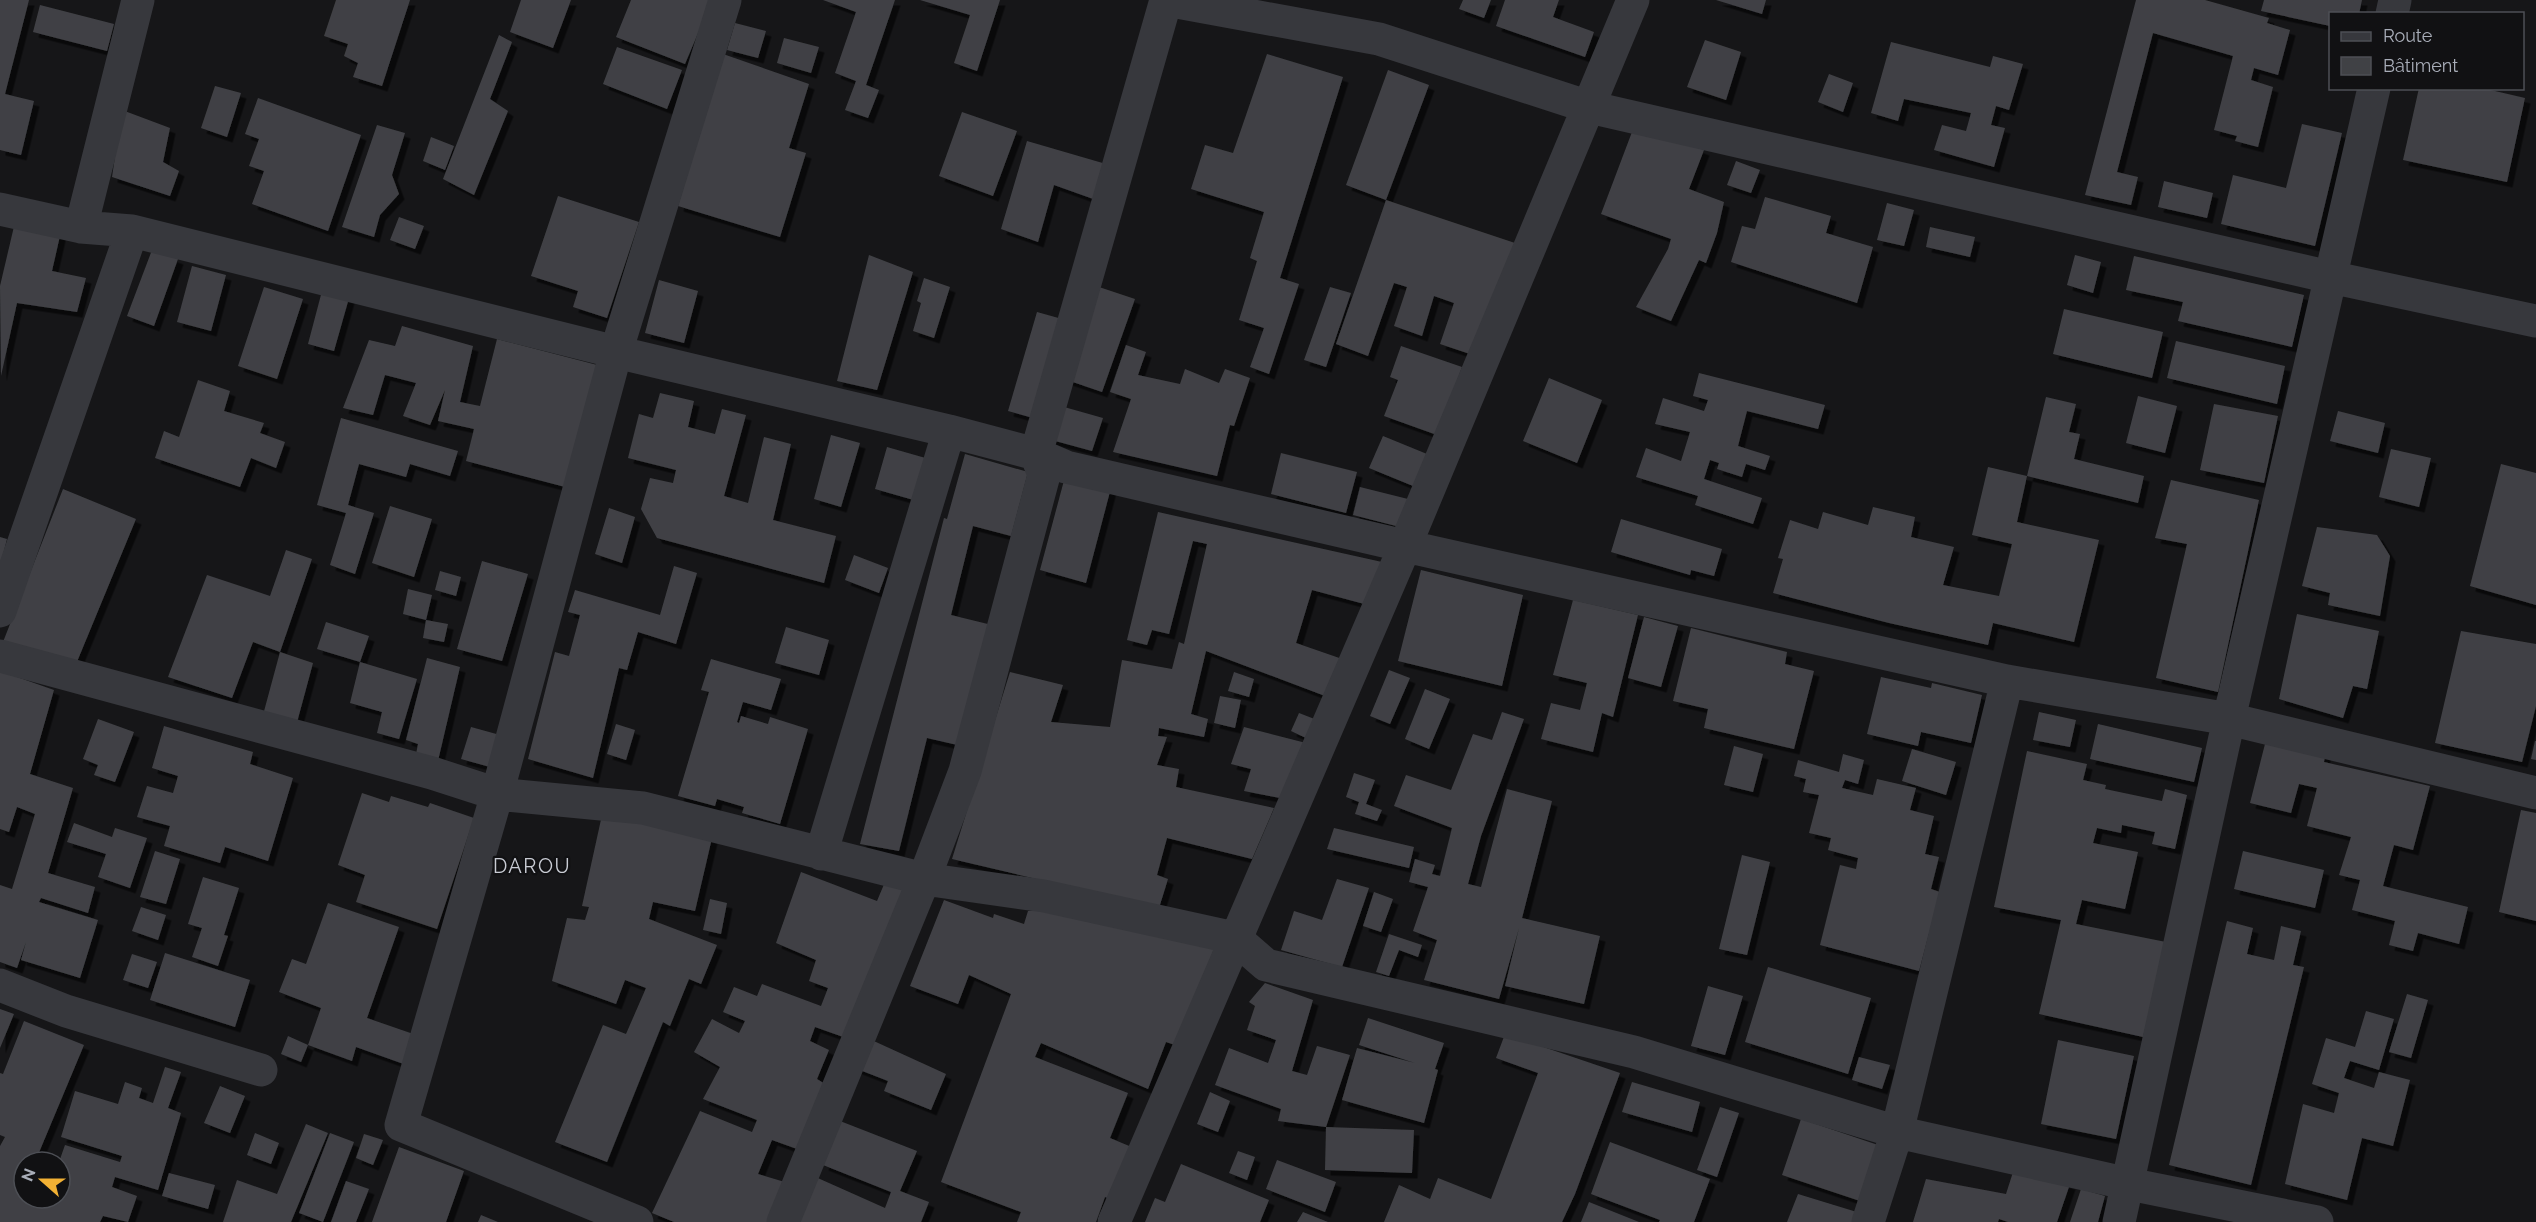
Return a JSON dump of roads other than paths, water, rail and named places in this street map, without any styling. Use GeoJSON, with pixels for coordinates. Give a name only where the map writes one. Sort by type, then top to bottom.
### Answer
{"type":"FeatureCollection","features":[{"type":"Feature","properties":{"kind":"street"},"geometry":{"type":"LineString","coordinates":[[81,227],[138,0]]}},
{"type":"Feature","properties":{"kind":"street"},"geometry":{"type":"LineString","coordinates":[[637,1222],[401,1125],[497,794],[616,352],[725,0]]}},
{"type":"Feature","properties":{"kind":"street"},"geometry":{"type":"LineString","coordinates":[[783,1222],[924,879],[965,771],[1044,475],[1036,454],[1166,0],[1378,39],[1589,106],[2330,277],[2536,321]]}},
{"type":"Feature","properties":{"kind":"street"},"geometry":{"type":"LineString","coordinates":[[1114,1222],[1405,546],[1633,0]]}},
{"type":"Feature","properties":{"kind":"street"},"geometry":{"type":"LineString","coordinates":[[2119,1222],[2229,719],[2374,90]]}},
{"type":"Feature","properties":{"kind":"street"},"geometry":{"type":"LineString","coordinates":[[0,209],[81,227],[132,231],[616,352],[949,431],[1036,454],[1065,467],[1405,546],[2007,681],[2229,719],[2536,793]]}},
{"type":"Feature","properties":{"kind":"street"},"geometry":{"type":"LineString","coordinates":[[0,611],[132,231]]}},
{"type":"Feature","properties":{"kind":"street"},"geometry":{"type":"LineString","coordinates":[[820,854],[949,431]]}},
{"type":"Feature","properties":{"kind":"street"},"geometry":{"type":"LineString","coordinates":[[0,656],[432,774],[497,794],[643,808],[924,879],[1044,896],[1235,938],[1266,965],[1634,1052],[1897,1132],[2129,1184],[2317,1222]]}},
{"type":"Feature","properties":{"kind":"street"},"geometry":{"type":"LineString","coordinates":[[1868,1222],[1897,1132],[2007,681]]}},
{"type":"Feature","properties":{"kind":"street"},"geometry":{"type":"LineString","coordinates":[[0,985],[66,1011],[261,1070]]}},
{"type":"Feature","properties":{"kind":"district","name":"DAROU"},"geometry":{"type":"Point","coordinates":[532,866]}}]}
